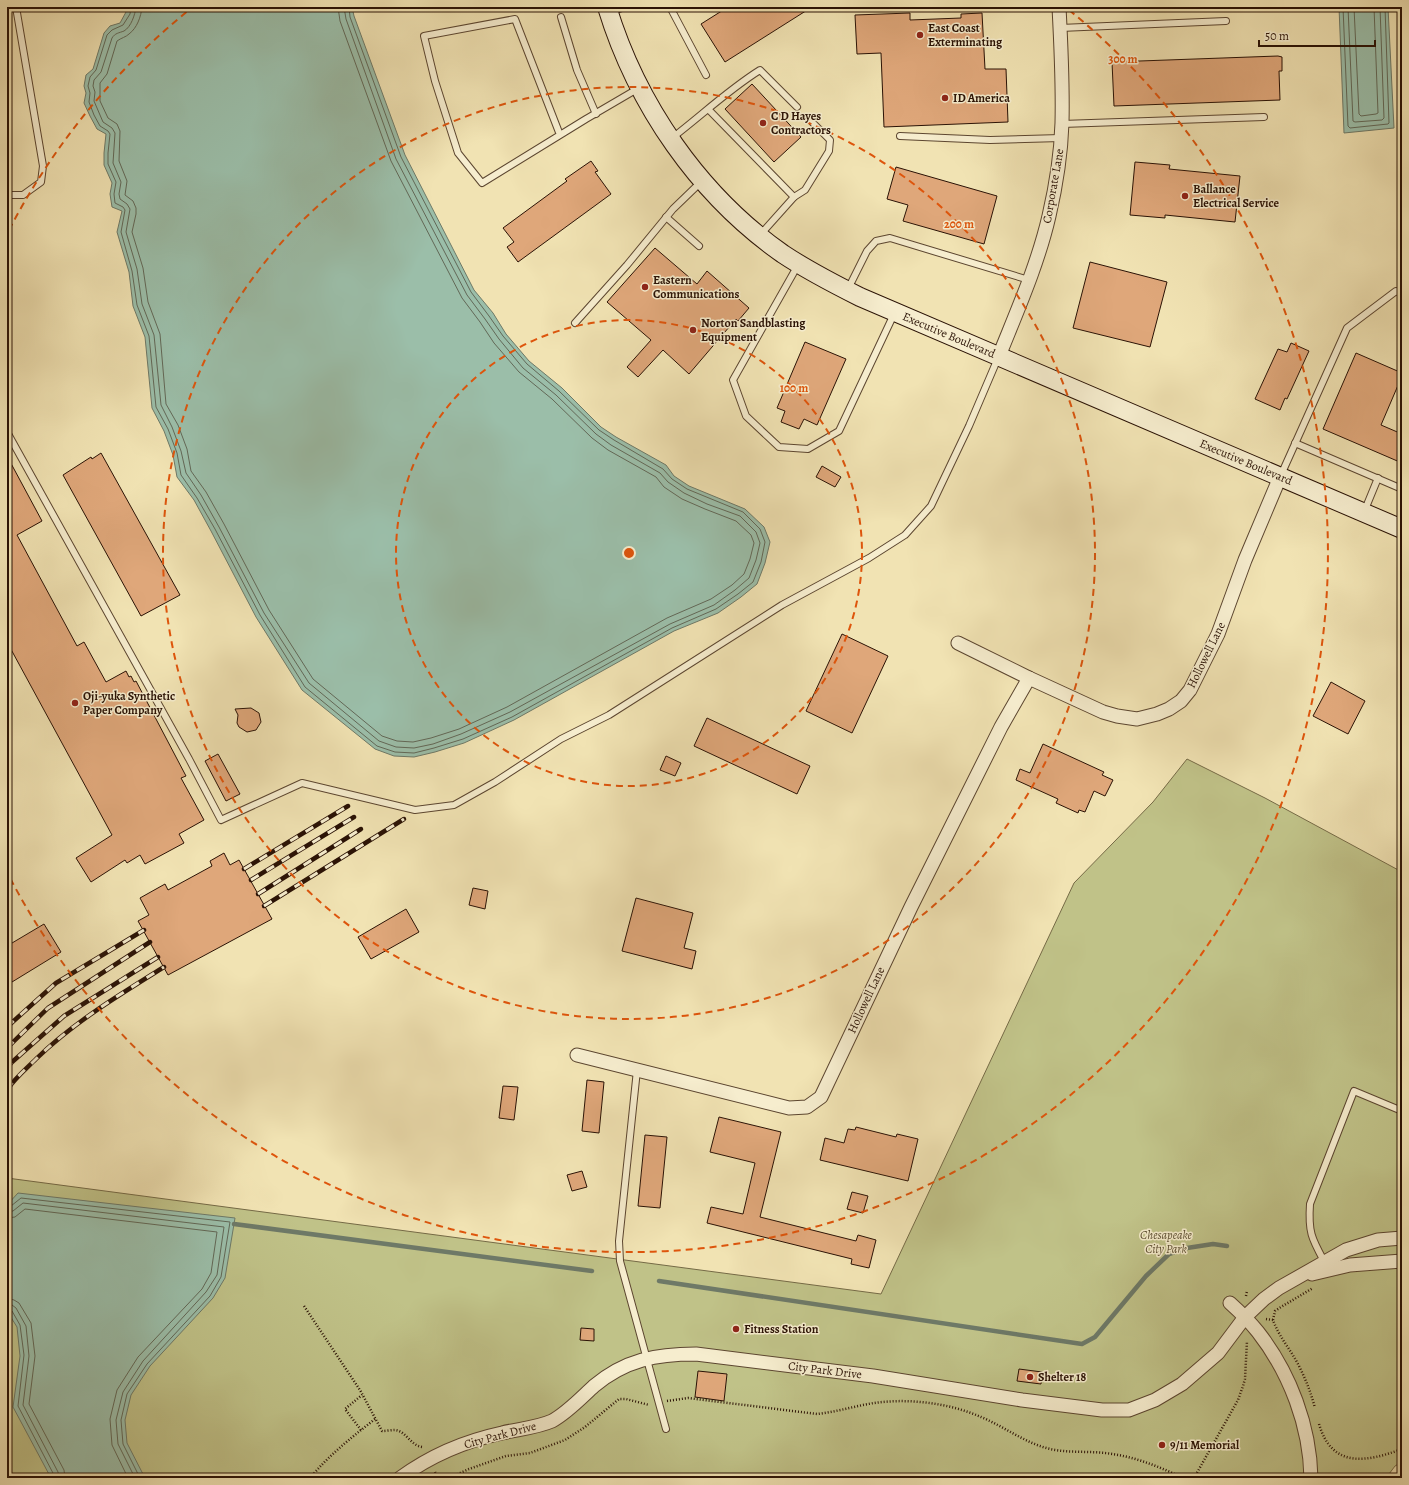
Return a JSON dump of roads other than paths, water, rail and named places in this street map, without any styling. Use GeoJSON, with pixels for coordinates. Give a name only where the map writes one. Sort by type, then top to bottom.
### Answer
{"type":"FeatureCollection","features":[{"type":"Feature","properties":{"kind":"street","name":"Corporate Lane"},"geometry":{"type":"LineString","coordinates":[[999,356],[1029,280],[1049,216],[1058,164],[1063,94],[1059,7]]}},
{"type":"Feature","properties":{"kind":"street","name":"Executive Boulevard"},"geometry":{"type":"LineString","coordinates":[[614,9],[628,65],[651,108],[670,139],[702,180],[732,212],[760,236],[799,264],[847,291],[1402,529]]}},
{"type":"Feature","properties":{"kind":"street","name":"Hollowell Lane"},"geometry":{"type":"LineString","coordinates":[[958,643],[1103,712],[1117,716],[1138,718],[1157,714],[1169,709],[1181,701],[1190,690],[1218,634],[1245,560],[1280,477]]}},
{"type":"Feature","properties":{"kind":"street","name":"Hollowell Lane"},"geometry":{"type":"LineString","coordinates":[[576,1055],[789,1108],[807,1107],[821,1097],[911,906],[1001,727],[1029,678]]}},
{"type":"Feature","properties":{"kind":"street","name":"City Park Drive"},"geometry":{"type":"LineString","coordinates":[[1327,1266],[1346,1250],[1378,1240],[1402,1238]]}},
{"type":"Feature","properties":{"kind":"street","name":"City Park Drive"},"geometry":{"type":"LineString","coordinates":[[400,1478],[419,1464],[453,1448],[484,1438],[541,1425],[553,1420],[597,1384],[615,1372],[648,1358],[669,1354],[696,1354],[873,1376],[1022,1400],[1102,1410],[1129,1410],[1155,1400],[1182,1384],[1218,1353],[1245,1317],[1264,1299],[1296,1278],[1327,1266],[1402,1261]]}},
{"type":"Feature","properties":{"kind":"street"},"geometry":{"type":"LineString","coordinates":[[1230,1303],[1258,1332],[1277,1361],[1291,1389],[1305,1430],[1311,1463],[1311,1478]]}},
{"type":"Feature","properties":{"kind":"lane"},"geometry":{"type":"LineString","coordinates":[[7,195],[23,195],[41,182],[43,166],[16,7]]}},
{"type":"Feature","properties":{"kind":"lane"},"geometry":{"type":"LineString","coordinates":[[670,7],[706,75]]}},
{"type":"Feature","properties":{"kind":"lane"},"geometry":{"type":"LineString","coordinates":[[561,17],[577,70],[596,114]]}},
{"type":"Feature","properties":{"kind":"lane"},"geometry":{"type":"LineString","coordinates":[[560,135],[515,19],[424,36],[435,81],[458,153],[482,183],[640,88]]}},
{"type":"Feature","properties":{"kind":"lane"},"geometry":{"type":"LineString","coordinates":[[1060,28],[1226,21]]}},
{"type":"Feature","properties":{"kind":"lane"},"geometry":{"type":"LineString","coordinates":[[670,139],[709,110],[739,83],[760,70],[797,107]]}},
{"type":"Feature","properties":{"kind":"lane"},"geometry":{"type":"LineString","coordinates":[[709,110],[794,197]]}},
{"type":"Feature","properties":{"kind":"lane"},"geometry":{"type":"LineString","coordinates":[[1062,124],[1264,117]]}},
{"type":"Feature","properties":{"kind":"lane"},"geometry":{"type":"LineString","coordinates":[[760,236],[794,197],[805,190],[829,151],[830,140],[812,122]]}},
{"type":"Feature","properties":{"kind":"lane"},"geometry":{"type":"LineString","coordinates":[[900,136],[990,140],[1061,138]]}},
{"type":"Feature","properties":{"kind":"lane"},"geometry":{"type":"LineString","coordinates":[[575,323],[627,265],[666,218],[702,180]]}},
{"type":"Feature","properties":{"kind":"lane"},"geometry":{"type":"LineString","coordinates":[[666,218],[699,246]]}},
{"type":"Feature","properties":{"kind":"lane"},"geometry":{"type":"LineString","coordinates":[[847,291],[867,251],[876,241],[890,238],[1029,280]]}},
{"type":"Feature","properties":{"kind":"lane"},"geometry":{"type":"LineString","coordinates":[[799,264],[733,380],[746,416],[779,447],[808,449],[839,431],[895,312]]}},
{"type":"Feature","properties":{"kind":"lane"},"geometry":{"type":"LineString","coordinates":[[1280,477],[1347,328],[1396,291],[1402,294]]}},
{"type":"Feature","properties":{"kind":"lane"},"geometry":{"type":"LineString","coordinates":[[7,432],[189,759],[221,820],[302,783],[415,810],[454,805],[561,739],[609,714],[782,605],[869,558],[905,535],[930,506],[969,426],[999,356]]}},
{"type":"Feature","properties":{"kind":"lane"},"geometry":{"type":"LineString","coordinates":[[1295,443],[1402,489]]}},
{"type":"Feature","properties":{"kind":"lane"},"geometry":{"type":"LineString","coordinates":[[1363,512],[1378,478]]}},
{"type":"Feature","properties":{"kind":"lane"},"geometry":{"type":"LineString","coordinates":[[637,1070],[619,1241],[620,1261],[648,1358],[666,1429]]}},
{"type":"Feature","properties":{"kind":"lane"},"geometry":{"type":"LineString","coordinates":[[1327,1266],[1310,1233],[1310,1204],[1354,1091],[1402,1111]]}},
{"type":"Feature","properties":{"kind":"water"},"geometry":{"type":"Polygon","coordinates":[[[127,7],[352,7],[405,155],[474,290],[493,313],[506,334],[529,361],[562,388],[601,427],[666,465],[674,476],[689,486],[745,509],[764,527],[770,542],[765,563],[757,584],[718,613],[674,631],[514,720],[464,743],[414,757],[394,756],[375,749],[302,690],[256,617],[194,500],[177,477],[173,455],[164,431],[152,408],[145,337],[133,306],[129,272],[117,232],[122,211],[112,207],[110,194],[112,183],[104,165],[106,134],[97,129],[84,103],[86,93],[84,86],[86,75],[93,69],[104,33],[110,26],[120,23],[127,7]]]}},
{"type":"Feature","properties":{"kind":"water"},"geometry":{"type":"Polygon","coordinates":[[[1339,7],[1388,7],[1394,128],[1344,133],[1339,7]]]}},
{"type":"Feature","properties":{"kind":"water"},"geometry":{"type":"Polygon","coordinates":[[[18,1193],[235,1218],[225,1278],[213,1298],[150,1366],[131,1395],[125,1420],[127,1443],[145,1478],[51,1478],[13,1407],[20,1356],[17,1327],[7,1311],[7,1205],[18,1193]]]}},
{"type":"Feature","properties":{"kind":"waterway"},"geometry":{"type":"LineString","coordinates":[[234,1224],[592,1271]]}},
{"type":"Feature","properties":{"kind":"waterway"},"geometry":{"type":"LineString","coordinates":[[659,1281],[1082,1344],[1095,1337],[1146,1276],[1169,1254],[1187,1248],[1213,1244],[1227,1246]]}},
{"type":"Feature","properties":{"kind":"railway"},"geometry":{"type":"LineString","coordinates":[[244,869],[348,806]]}},
{"type":"Feature","properties":{"kind":"railway"},"geometry":{"type":"LineString","coordinates":[[251,880],[354,817]]}},
{"type":"Feature","properties":{"kind":"railway"},"geometry":{"type":"LineString","coordinates":[[264,906],[404,819]]}},
{"type":"Feature","properties":{"kind":"railway"},"geometry":{"type":"LineString","coordinates":[[258,894],[361,829]]}},
{"type":"Feature","properties":{"kind":"railway"},"geometry":{"type":"LineString","coordinates":[[7,1027],[56,983],[144,930]]}},
{"type":"Feature","properties":{"kind":"railway"},"geometry":{"type":"LineString","coordinates":[[7,1048],[48,1008],[150,942]]}},
{"type":"Feature","properties":{"kind":"railway"},"geometry":{"type":"LineString","coordinates":[[7,1070],[11,1063],[64,1016],[158,957]]}},
{"type":"Feature","properties":{"kind":"railway"},"geometry":{"type":"LineString","coordinates":[[7,1090],[25,1070],[81,1021],[164,967]]}},
{"type":"Feature","properties":{"kind":"place","name":"East Coast Exterminating"},"geometry":{"type":"Point","coordinates":[920,35]}},
{"type":"Feature","properties":{"kind":"place","name":"ID America"},"geometry":{"type":"Point","coordinates":[945,98]}},
{"type":"Feature","properties":{"kind":"place","name":"C D Hayes Contractors"},"geometry":{"type":"Point","coordinates":[763,123]}},
{"type":"Feature","properties":{"kind":"place","name":"Ballance Electrical Service"},"geometry":{"type":"Point","coordinates":[1185,196]}},
{"type":"Feature","properties":{"kind":"place","name":"Eastern Communications"},"geometry":{"type":"Point","coordinates":[645,287]}},
{"type":"Feature","properties":{"kind":"place","name":"Norton Sandblasting Equipment"},"geometry":{"type":"Point","coordinates":[693,330]}},
{"type":"Feature","properties":{"kind":"place","name":"Oji-yuka Synthetic Paper Company"},"geometry":{"type":"Point","coordinates":[75,703]}},
{"type":"Feature","properties":{"kind":"place","name":"Fitness Station"},"geometry":{"type":"Point","coordinates":[736,1329]}},
{"type":"Feature","properties":{"kind":"place","name":"Shelter 18"},"geometry":{"type":"Point","coordinates":[1030,1377]}},
{"type":"Feature","properties":{"kind":"place","name":"9/11 Memorial"},"geometry":{"type":"Point","coordinates":[1162,1445]}},
{"type":"Feature","properties":{"kind":"park label","name":"Chesapeake City Park"},"geometry":{"type":"Point","coordinates":[1166,1242]}}]}
